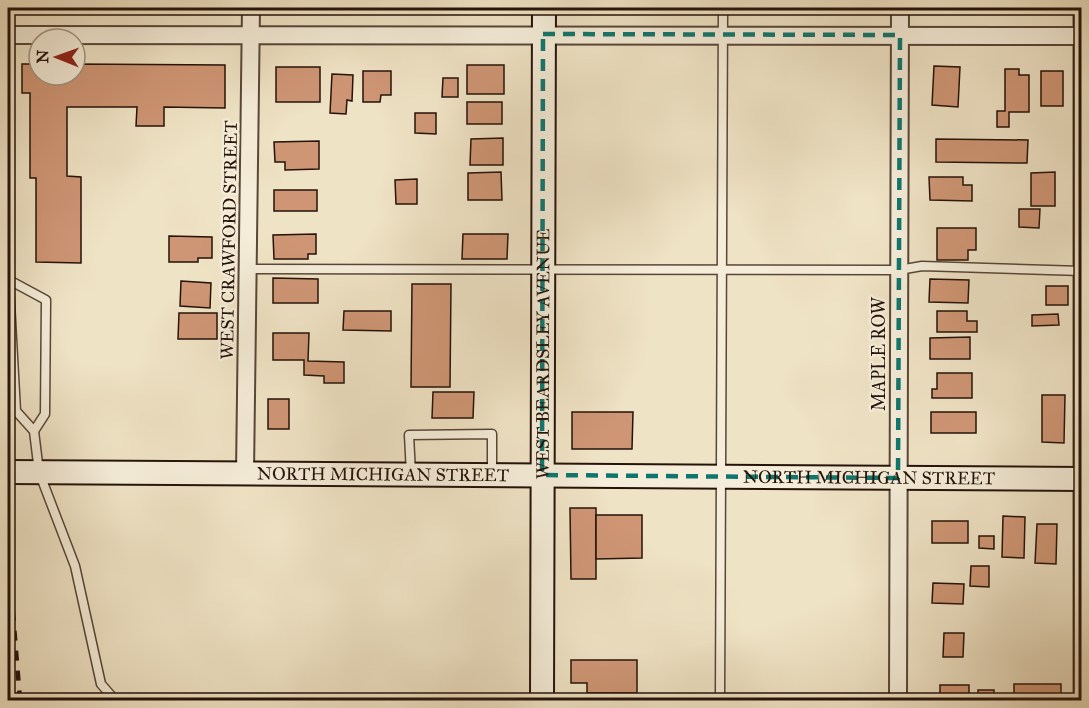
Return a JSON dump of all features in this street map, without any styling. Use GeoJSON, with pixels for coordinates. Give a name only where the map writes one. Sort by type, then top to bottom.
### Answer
{"type":"FeatureCollection","features":[{"type":"Feature","properties":{"kind":"street","name":"WEST CRAWFORD STREET"},"geometry":{"type":"LineString","coordinates":[[246,473],[251,8]]}},
{"type":"Feature","properties":{"kind":"street","name":"WEST BEARDSLEY AVENUE"},"geometry":{"type":"LineString","coordinates":[[542,700],[544,8]]}},
{"type":"Feature","properties":{"kind":"street","name":"MAPLE ROW"},"geometry":{"type":"LineString","coordinates":[[898,700],[900,8]]}},
{"type":"Feature","properties":{"kind":"street"},"geometry":{"type":"LineString","coordinates":[[11,38],[251,33],[1080,36]]}},
{"type":"Feature","properties":{"kind":"street","name":"NORTH MICHIGAN STREET"},"geometry":{"type":"LineString","coordinates":[[8,472],[1079,479]]}},
{"type":"Feature","properties":{"kind":"lane"},"geometry":{"type":"LineString","coordinates":[[720,700],[719,477],[723,8]]}},
{"type":"Feature","properties":{"kind":"lane"},"geometry":{"type":"LineString","coordinates":[[1078,8],[1080,36],[1078,700]]}},
{"type":"Feature","properties":{"kind":"lane"},"geometry":{"type":"LineString","coordinates":[[8,266],[16,411],[34,431],[39,472],[75,566],[101,684],[115,700]]}},
{"type":"Feature","properties":{"kind":"lane"},"geometry":{"type":"LineString","coordinates":[[248,269],[899,270],[922,266],[1079,271]]}},
{"type":"Feature","properties":{"kind":"lane"},"geometry":{"type":"LineString","coordinates":[[9,280],[46,300],[45,414],[34,431]]}},
{"type":"Feature","properties":{"kind":"lane"},"geometry":{"type":"LineString","coordinates":[[411,475],[409,435],[492,435],[492,475]]}},
{"type":"Feature","properties":{"kind":"highlighted area"},"geometry":{"type":"Polygon","coordinates":[[[543,34],[900,35],[898,478],[542,475],[543,34]]]}},
{"type":"Feature","properties":{"kind":"building"},"geometry":{"type":"Polygon","coordinates":[[[22,64],[27,64],[27,87],[87,87],[87,64],[225,65],[225,108],[164,107],[164,126],[136,126],[137,107],[67,107],[67,176],[81,177],[81,263],[36,262],[36,178],[30,178],[30,93],[22,93],[22,64]]]}},
{"type":"Feature","properties":{"kind":"building"},"geometry":{"type":"Polygon","coordinates":[[[467,65],[504,65],[504,94],[467,94],[467,65]]]}},
{"type":"Feature","properties":{"kind":"building"},"geometry":{"type":"Polygon","coordinates":[[[934,66],[960,67],[958,107],[932,105],[934,66]]]}},
{"type":"Feature","properties":{"kind":"building"},"geometry":{"type":"Polygon","coordinates":[[[276,67],[320,67],[320,102],[276,102],[276,67]]]}},
{"type":"Feature","properties":{"kind":"building"},"geometry":{"type":"Polygon","coordinates":[[[1005,69],[1019,69],[1019,75],[1029,75],[1029,112],[1009,112],[1009,127],[997,127],[997,111],[1005,111],[1005,69]]]}},
{"type":"Feature","properties":{"kind":"building"},"geometry":{"type":"Polygon","coordinates":[[[363,71],[391,71],[391,95],[381,95],[380,102],[363,102],[363,71]]]}},
{"type":"Feature","properties":{"kind":"building"},"geometry":{"type":"Polygon","coordinates":[[[1041,71],[1063,71],[1063,106],[1041,106],[1041,71]]]}},
{"type":"Feature","properties":{"kind":"building"},"geometry":{"type":"Polygon","coordinates":[[[332,74],[353,75],[352,101],[347,100],[346,114],[330,113],[332,74]]]}},
{"type":"Feature","properties":{"kind":"building"},"geometry":{"type":"Polygon","coordinates":[[[443,78],[458,78],[458,97],[442,97],[443,78]]]}},
{"type":"Feature","properties":{"kind":"building"},"geometry":{"type":"Polygon","coordinates":[[[467,102],[502,102],[502,124],[467,124],[467,102]]]}},
{"type":"Feature","properties":{"kind":"building"},"geometry":{"type":"Polygon","coordinates":[[[415,113],[436,113],[436,134],[415,133],[415,113]]]}},
{"type":"Feature","properties":{"kind":"building"},"geometry":{"type":"Polygon","coordinates":[[[503,138],[503,165],[470,165],[471,139],[503,138]]]}},
{"type":"Feature","properties":{"kind":"building"},"geometry":{"type":"Polygon","coordinates":[[[936,139],[1028,140],[1027,163],[936,162],[936,139]]]}},
{"type":"Feature","properties":{"kind":"building"},"geometry":{"type":"Polygon","coordinates":[[[319,141],[319,169],[285,170],[285,162],[275,162],[274,142],[319,141]]]}},
{"type":"Feature","properties":{"kind":"building"},"geometry":{"type":"Polygon","coordinates":[[[501,172],[502,200],[468,200],[468,173],[501,172]]]}},
{"type":"Feature","properties":{"kind":"building"},"geometry":{"type":"Polygon","coordinates":[[[1055,172],[1055,206],[1031,206],[1031,173],[1055,172]]]}},
{"type":"Feature","properties":{"kind":"building"},"geometry":{"type":"Polygon","coordinates":[[[929,177],[963,177],[963,185],[972,185],[972,201],[930,200],[929,177]]]}},
{"type":"Feature","properties":{"kind":"building"},"geometry":{"type":"Polygon","coordinates":[[[417,179],[417,204],[396,204],[395,180],[417,179]]]}},
{"type":"Feature","properties":{"kind":"building"},"geometry":{"type":"Polygon","coordinates":[[[274,190],[317,190],[317,211],[274,211],[274,190]]]}},
{"type":"Feature","properties":{"kind":"building"},"geometry":{"type":"Polygon","coordinates":[[[1019,209],[1040,209],[1039,228],[1019,227],[1019,209]]]}},
{"type":"Feature","properties":{"kind":"building"},"geometry":{"type":"Polygon","coordinates":[[[937,228],[976,228],[976,250],[968,250],[968,260],[937,260],[937,228]]]}},
{"type":"Feature","properties":{"kind":"building"},"geometry":{"type":"Polygon","coordinates":[[[316,234],[316,254],[308,254],[308,259],[274,259],[273,235],[316,234]]]}},
{"type":"Feature","properties":{"kind":"building"},"geometry":{"type":"Polygon","coordinates":[[[463,234],[508,234],[507,259],[462,259],[463,234]]]}},
{"type":"Feature","properties":{"kind":"building"},"geometry":{"type":"Polygon","coordinates":[[[169,236],[212,237],[212,258],[198,258],[198,262],[169,262],[169,236]]]}},
{"type":"Feature","properties":{"kind":"building"},"geometry":{"type":"Polygon","coordinates":[[[273,278],[318,279],[318,303],[273,303],[273,278]]]}},
{"type":"Feature","properties":{"kind":"building"},"geometry":{"type":"Polygon","coordinates":[[[930,279],[969,280],[968,303],[929,302],[930,279]]]}},
{"type":"Feature","properties":{"kind":"building"},"geometry":{"type":"Polygon","coordinates":[[[181,281],[211,283],[210,308],[180,306],[181,281]]]}},
{"type":"Feature","properties":{"kind":"building"},"geometry":{"type":"Polygon","coordinates":[[[412,284],[451,284],[450,387],[411,387],[412,284]]]}},
{"type":"Feature","properties":{"kind":"building"},"geometry":{"type":"Polygon","coordinates":[[[1046,286],[1068,286],[1068,305],[1046,305],[1046,286]]]}},
{"type":"Feature","properties":{"kind":"building"},"geometry":{"type":"Polygon","coordinates":[[[344,311],[391,311],[391,331],[343,330],[344,311]]]}},
{"type":"Feature","properties":{"kind":"building"},"geometry":{"type":"Polygon","coordinates":[[[937,311],[967,311],[967,321],[977,321],[977,332],[937,332],[937,311]]]}},
{"type":"Feature","properties":{"kind":"building"},"geometry":{"type":"Polygon","coordinates":[[[179,313],[217,313],[217,339],[178,339],[179,313]]]}},
{"type":"Feature","properties":{"kind":"building"},"geometry":{"type":"Polygon","coordinates":[[[1058,314],[1059,325],[1032,326],[1032,315],[1058,314]]]}},
{"type":"Feature","properties":{"kind":"building"},"geometry":{"type":"Polygon","coordinates":[[[273,333],[309,333],[308,361],[344,362],[344,383],[324,383],[324,376],[304,375],[304,360],[273,360],[273,333]]]}},
{"type":"Feature","properties":{"kind":"building"},"geometry":{"type":"Polygon","coordinates":[[[970,337],[970,359],[930,359],[930,338],[970,337]]]}},
{"type":"Feature","properties":{"kind":"building"},"geometry":{"type":"Polygon","coordinates":[[[937,373],[972,373],[972,398],[932,398],[932,389],[937,389],[937,373]]]}},
{"type":"Feature","properties":{"kind":"building"},"geometry":{"type":"Polygon","coordinates":[[[433,392],[474,392],[473,418],[432,418],[433,392]]]}},
{"type":"Feature","properties":{"kind":"building"},"geometry":{"type":"Polygon","coordinates":[[[1042,395],[1065,395],[1064,443],[1042,442],[1042,395]]]}},
{"type":"Feature","properties":{"kind":"building"},"geometry":{"type":"Polygon","coordinates":[[[268,399],[289,399],[289,429],[268,429],[268,399]]]}},
{"type":"Feature","properties":{"kind":"building"},"geometry":{"type":"Polygon","coordinates":[[[572,412],[633,412],[632,449],[572,449],[572,412]]]}},
{"type":"Feature","properties":{"kind":"building"},"geometry":{"type":"Polygon","coordinates":[[[931,412],[976,412],[976,433],[931,433],[931,412]]]}},
{"type":"Feature","properties":{"kind":"building"},"geometry":{"type":"Polygon","coordinates":[[[570,508],[596,508],[596,579],[571,579],[570,508]]]}},
{"type":"Feature","properties":{"kind":"building"},"geometry":{"type":"Polygon","coordinates":[[[596,515],[642,515],[642,558],[596,559],[596,515]]]}},
{"type":"Feature","properties":{"kind":"building"},"geometry":{"type":"Polygon","coordinates":[[[1003,516],[1025,517],[1024,558],[1002,557],[1003,516]]]}},
{"type":"Feature","properties":{"kind":"building"},"geometry":{"type":"Polygon","coordinates":[[[932,521],[968,521],[968,543],[932,543],[932,521]]]}},
{"type":"Feature","properties":{"kind":"building"},"geometry":{"type":"Polygon","coordinates":[[[1037,524],[1057,524],[1056,564],[1035,563],[1037,524]]]}},
{"type":"Feature","properties":{"kind":"building"},"geometry":{"type":"Polygon","coordinates":[[[979,536],[994,536],[994,549],[979,548],[979,536]]]}},
{"type":"Feature","properties":{"kind":"building"},"geometry":{"type":"Polygon","coordinates":[[[971,566],[989,566],[989,587],[970,586],[971,566]]]}},
{"type":"Feature","properties":{"kind":"building"},"geometry":{"type":"Polygon","coordinates":[[[933,583],[964,584],[963,604],[932,603],[933,583]]]}},
{"type":"Feature","properties":{"kind":"building"},"geometry":{"type":"Polygon","coordinates":[[[944,633],[964,633],[963,657],[943,657],[944,633]]]}},
{"type":"Feature","properties":{"kind":"building"},"geometry":{"type":"Polygon","coordinates":[[[571,660],[637,660],[637,693],[587,693],[587,683],[571,683],[571,660]]]}},
{"type":"Feature","properties":{"kind":"building"},"geometry":{"type":"Polygon","coordinates":[[[1014,684],[1061,684],[1061,700],[1014,700],[1014,684]]]}},
{"type":"Feature","properties":{"kind":"building"},"geometry":{"type":"Polygon","coordinates":[[[940,685],[969,685],[969,700],[940,700],[940,685]]]}},
{"type":"Feature","properties":{"kind":"building"},"geometry":{"type":"Polygon","coordinates":[[[978,690],[994,690],[994,700],[978,700],[978,690]]]}},
{"type":"Feature","properties":{"kind":"railway"},"geometry":{"type":"LineString","coordinates":[[8,551],[20,700]]}}]}
